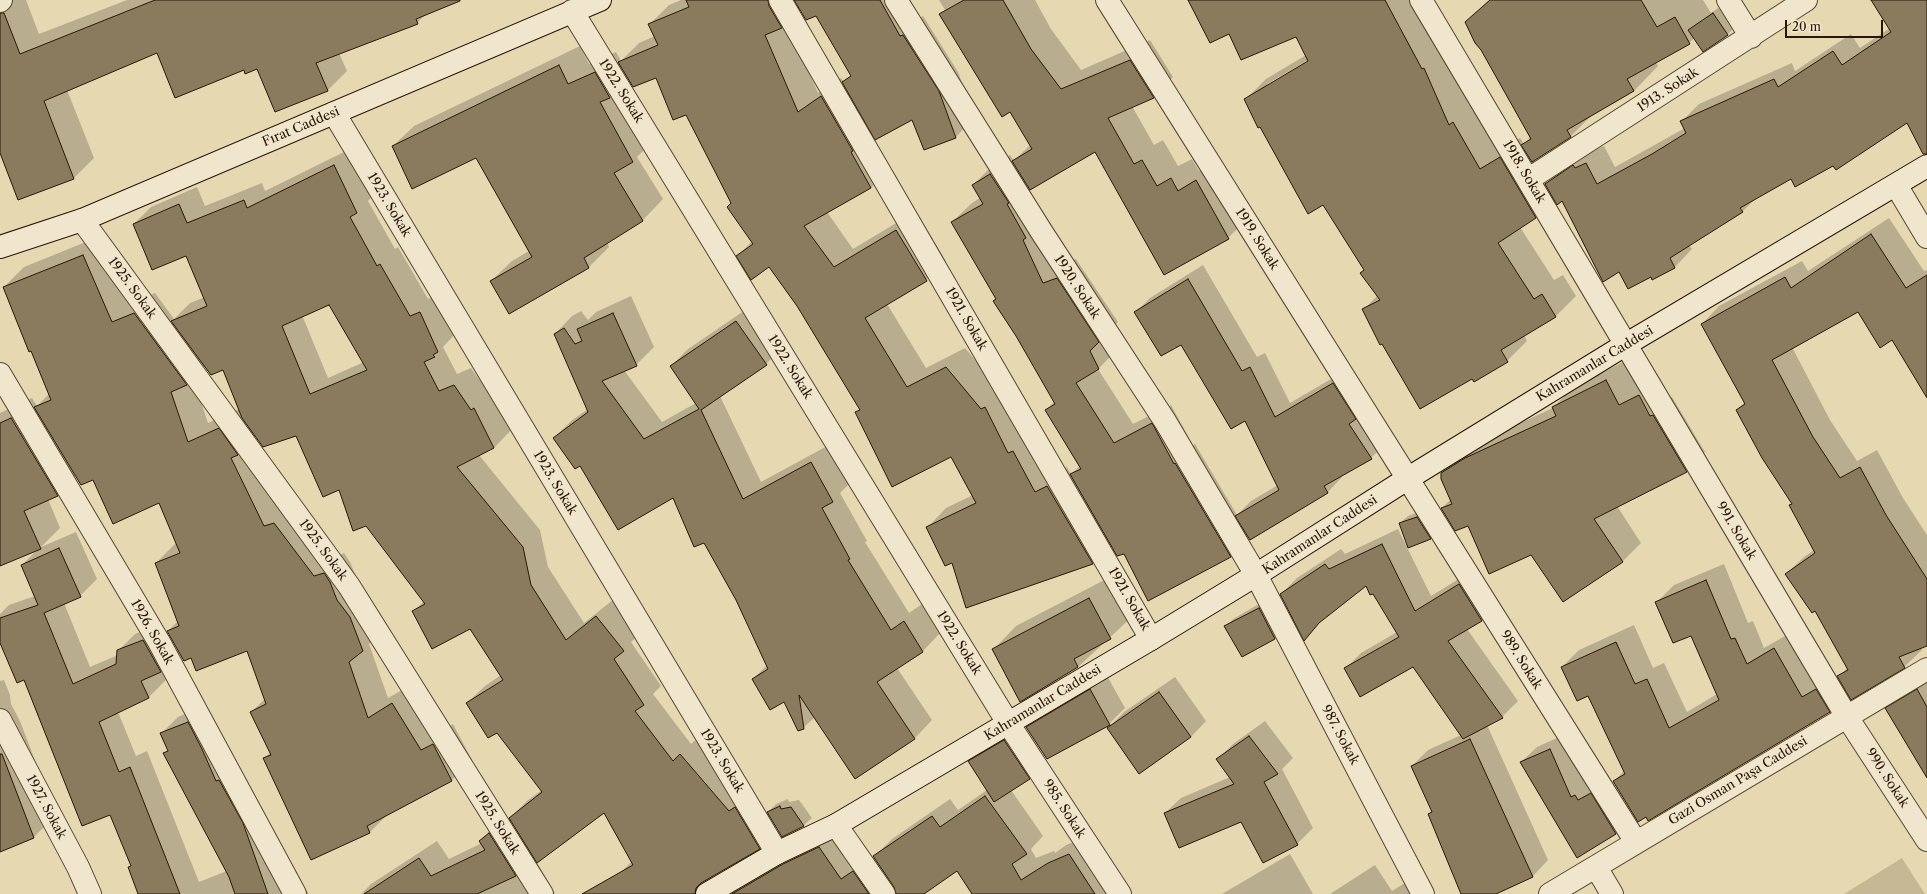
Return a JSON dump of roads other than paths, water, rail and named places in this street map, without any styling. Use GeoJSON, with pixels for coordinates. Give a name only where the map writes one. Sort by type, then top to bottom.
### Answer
{"type":"FeatureCollection","features":[{"type":"Feature","properties":{"kind":"street","name":"Fırat Caddesi"},"geometry":{"type":"LineString","coordinates":[[0,247],[82,220],[600,0]]}},
{"type":"Feature","properties":{"kind":"street","name":"1921. Sokak"},"geometry":{"type":"LineString","coordinates":[[780,0],[1152,639]]}},
{"type":"Feature","properties":{"kind":"street","name":"1920. Sokak"},"geometry":{"type":"LineString","coordinates":[[896,0],[1043,234],[1165,421],[1256,575]]}},
{"type":"Feature","properties":{"kind":"street","name":"1919. Sokak"},"geometry":{"type":"LineString","coordinates":[[1107,0],[1407,479]]}},
{"type":"Feature","properties":{"kind":"street"},"geometry":{"type":"LineString","coordinates":[[1728,0],[1751,37]]}},
{"type":"Feature","properties":{"kind":"street","name":"1913. Sokak"},"geometry":{"type":"LineString","coordinates":[[1529,179],[1751,37],[1806,0]]}},
{"type":"Feature","properties":{"kind":"street","name":"1918. Sokak"},"geometry":{"type":"LineString","coordinates":[[1426,2],[1626,346]]}},
{"type":"Feature","properties":{"kind":"street","name":"1922. Sokak"},"geometry":{"type":"LineString","coordinates":[[572,11],[1008,723]]}},
{"type":"Feature","properties":{"kind":"street","name":"1923. Sokak"},"geometry":{"type":"LineString","coordinates":[[334,113],[777,853]]}},
{"type":"Feature","properties":{"kind":"street","name":"Kahramanlar Caddesi"},"geometry":{"type":"LineString","coordinates":[[707,894],[777,853],[836,825],[1152,639],[1407,479],[1927,166]]}},
{"type":"Feature","properties":{"kind":"street"},"geometry":{"type":"LineString","coordinates":[[1896,185],[1927,237]]}},
{"type":"Feature","properties":{"kind":"street","name":"1925. Sokak"},"geometry":{"type":"LineString","coordinates":[[82,220],[349,586],[542,894]]}},
{"type":"Feature","properties":{"kind":"street","name":"991. Sokak"},"geometry":{"type":"LineString","coordinates":[[1626,346],[1847,717]]}},
{"type":"Feature","properties":{"kind":"street","name":"1926. Sokak"},"geometry":{"type":"LineString","coordinates":[[0,374],[159,642],[295,894]]}},
{"type":"Feature","properties":{"kind":"street","name":"989. Sokak"},"geometry":{"type":"LineString","coordinates":[[1407,479],[1636,842]]}},
{"type":"Feature","properties":{"kind":"street","name":"987. Sokak"},"geometry":{"type":"LineString","coordinates":[[1256,575],[1423,894]]}},
{"type":"Feature","properties":{"kind":"street","name":"Gazi Osman Paşa Caddesi"},"geometry":{"type":"LineString","coordinates":[[1550,894],[1927,669]]}},
{"type":"Feature","properties":{"kind":"street","name":"990. Sokak"},"geometry":{"type":"LineString","coordinates":[[1847,717],[1927,840]]}},
{"type":"Feature","properties":{"kind":"street","name":"1927. Sokak"},"geometry":{"type":"LineString","coordinates":[[0,720],[78,867],[90,894]]}},
{"type":"Feature","properties":{"kind":"street","name":"985. Sokak"},"geometry":{"type":"LineString","coordinates":[[1008,723],[1120,894]]}},
{"type":"Feature","properties":{"kind":"street"},"geometry":{"type":"LineString","coordinates":[[836,825],[884,894]]}},
{"type":"Feature","properties":{"kind":"street"},"geometry":{"type":"LineString","coordinates":[[1596,867],[1612,894]]}}]}
